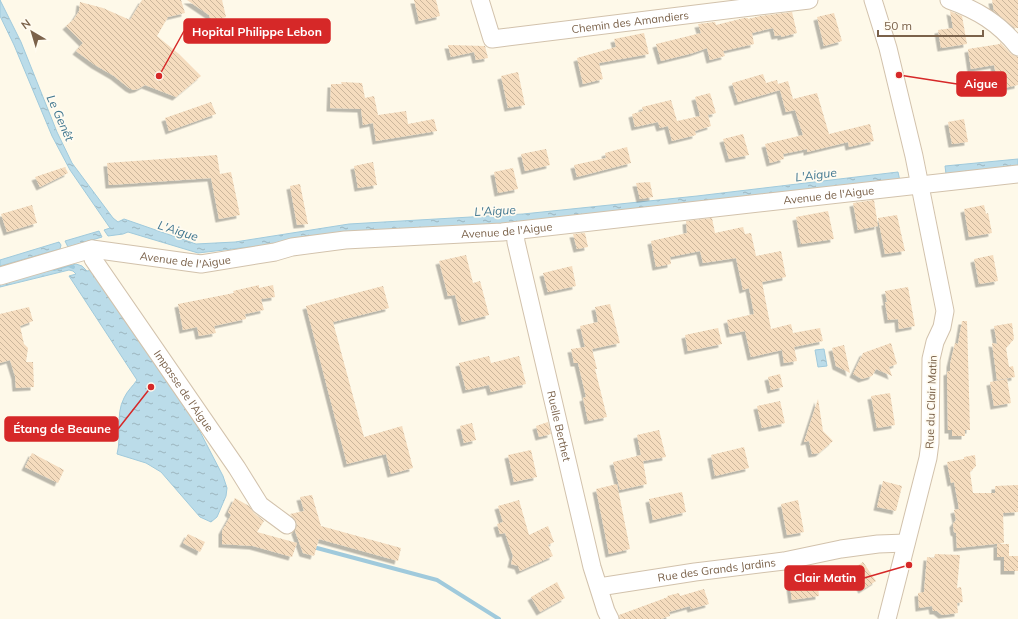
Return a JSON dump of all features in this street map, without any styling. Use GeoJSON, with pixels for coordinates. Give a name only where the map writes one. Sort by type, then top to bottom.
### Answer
{"type":"FeatureCollection","features":[{"type":"Feature","properties":{"kind":"street","name":"Chemin des Amandiers"},"geometry":{"type":"LineString","coordinates":[[480,0],[492,39],[809,0]]}},
{"type":"Feature","properties":{"kind":"street","name":"Rue du Clair Matin"},"geometry":{"type":"LineString","coordinates":[[873,0],[888,48],[918,176],[944,311],[942,328],[935,342],[931,359],[930,443],[920,489],[887,619]]}},
{"type":"Feature","properties":{"kind":"street"},"geometry":{"type":"LineString","coordinates":[[950,0],[971,8],[989,19],[1010,36],[1018,47]]}},
{"type":"Feature","properties":{"kind":"street","name":"Avenue de l'Aigue"},"geometry":{"type":"LineString","coordinates":[[0,276],[92,249],[201,264],[274,252],[292,247],[345,240],[515,231],[887,190],[918,176],[1018,177]]}},
{"type":"Feature","properties":{"kind":"street","name":"Ruelle Berthet"},"geometry":{"type":"LineString","coordinates":[[515,231],[516,242],[592,566],[606,611],[610,619]]}},
{"type":"Feature","properties":{"kind":"street","name":"Impasse de l'Aigue"},"geometry":{"type":"LineString","coordinates":[[92,249],[93,260],[237,468],[260,505],[287,525]]}},
{"type":"Feature","properties":{"kind":"street","name":"Rue des Grands Jardins"},"geometry":{"type":"LineString","coordinates":[[599,587],[695,572],[784,561],[841,549],[906,543]]}},
{"type":"Feature","properties":{"kind":"water"},"geometry":{"type":"Polygon","coordinates":[[[0,0],[21,42],[57,132],[72,163],[113,218],[118,222],[124,219],[196,244],[235,242],[349,224],[523,214],[697,196],[898,172],[900,181],[528,222],[258,246],[198,253],[128,232],[108,236],[104,230],[110,228],[70,170],[52,136],[14,45],[0,16],[0,0]]]}},
{"type":"Feature","properties":{"kind":"water"},"geometry":{"type":"Polygon","coordinates":[[[1018,159],[1018,166],[946,174],[945,166],[1018,159]]]}},
{"type":"Feature","properties":{"kind":"water"},"geometry":{"type":"Polygon","coordinates":[[[99,231],[102,237],[68,247],[65,241],[99,231]]]}},
{"type":"Feature","properties":{"kind":"water"},"geometry":{"type":"Polygon","coordinates":[[[59,242],[61,245],[60,249],[0,266],[0,260],[59,242]]]}},
{"type":"Feature","properties":{"kind":"water"},"geometry":{"type":"Polygon","coordinates":[[[76,264],[82,266],[87,271],[93,270],[196,424],[223,476],[227,488],[226,496],[217,517],[211,522],[200,517],[161,472],[146,463],[117,454],[121,405],[127,393],[137,380],[69,276],[76,274],[69,270],[0,287],[0,283],[76,264]]]}},
{"type":"Feature","properties":{"kind":"water"},"geometry":{"type":"Polygon","coordinates":[[[824,349],[827,366],[818,367],[815,350],[824,349]]]}},
{"type":"Feature","properties":{"kind":"building"},"geometry":{"type":"Polygon","coordinates":[[[142,0],[181,0],[185,13],[168,17],[157,36],[179,54],[201,76],[176,97],[145,85],[133,90],[129,88],[114,76],[95,65],[76,51],[83,43],[66,26],[74,19],[79,11],[80,2],[103,8],[130,20],[142,0]]]}},
{"type":"Feature","properties":{"kind":"building"},"geometry":{"type":"Polygon","coordinates":[[[187,0],[222,0],[226,17],[211,21],[209,15],[187,0]]]}},
{"type":"Feature","properties":{"kind":"building"},"geometry":{"type":"Polygon","coordinates":[[[414,0],[436,0],[440,16],[419,21],[414,0]]]}},
{"type":"Feature","properties":{"kind":"building"},"geometry":{"type":"Polygon","coordinates":[[[992,0],[1018,0],[1018,28],[1015,28],[994,11],[992,0]]]}},
{"type":"Feature","properties":{"kind":"building"},"geometry":{"type":"Polygon","coordinates":[[[950,11],[962,16],[967,44],[941,48],[938,30],[953,28],[950,11]]]}},
{"type":"Feature","properties":{"kind":"building"},"geometry":{"type":"Polygon","coordinates":[[[792,12],[797,33],[781,37],[781,35],[775,36],[773,28],[752,33],[754,44],[723,51],[725,56],[710,60],[707,48],[661,61],[656,44],[701,33],[698,24],[715,22],[716,25],[744,18],[748,19],[792,12]]]}},
{"type":"Feature","properties":{"kind":"building"},"geometry":{"type":"Polygon","coordinates":[[[834,13],[842,41],[824,46],[817,17],[834,13]]]}},
{"type":"Feature","properties":{"kind":"building"},"geometry":{"type":"Polygon","coordinates":[[[644,33],[649,54],[599,63],[603,79],[583,84],[577,58],[616,47],[614,39],[644,33]]]}},
{"type":"Feature","properties":{"kind":"building"},"geometry":{"type":"Polygon","coordinates":[[[1000,42],[1011,54],[1018,57],[1018,85],[999,89],[994,65],[971,69],[968,49],[1000,44],[1000,42]]]}},
{"type":"Feature","properties":{"kind":"building"},"geometry":{"type":"Polygon","coordinates":[[[448,45],[485,46],[488,58],[476,60],[474,52],[451,57],[448,45]]]}},
{"type":"Feature","properties":{"kind":"building"},"geometry":{"type":"Polygon","coordinates":[[[518,72],[525,105],[508,108],[501,76],[518,72]]]}},
{"type":"Feature","properties":{"kind":"building"},"geometry":{"type":"Polygon","coordinates":[[[763,74],[766,83],[777,80],[778,84],[788,81],[793,99],[817,93],[829,134],[870,124],[874,141],[849,147],[848,142],[807,152],[807,149],[783,154],[784,159],[770,163],[765,144],[803,135],[795,110],[786,112],[780,90],[738,102],[732,83],[763,74]]]}},
{"type":"Feature","properties":{"kind":"building"},"geometry":{"type":"Polygon","coordinates":[[[341,82],[362,83],[365,98],[374,96],[378,115],[406,111],[408,124],[434,119],[437,131],[376,141],[373,123],[363,125],[361,109],[330,108],[331,84],[342,84],[341,82]]]}},
{"type":"Feature","properties":{"kind":"building"},"geometry":{"type":"Polygon","coordinates":[[[710,93],[716,113],[708,115],[711,126],[695,131],[696,135],[672,141],[668,126],[660,128],[658,122],[635,127],[632,114],[643,111],[642,107],[671,100],[677,121],[700,116],[695,97],[710,93]]]}},
{"type":"Feature","properties":{"kind":"building"},"geometry":{"type":"Polygon","coordinates":[[[211,102],[216,114],[169,131],[165,118],[211,102]]]}},
{"type":"Feature","properties":{"kind":"building"},"geometry":{"type":"Polygon","coordinates":[[[964,119],[968,142],[952,144],[948,122],[964,119]]]}},
{"type":"Feature","properties":{"kind":"building"},"geometry":{"type":"Polygon","coordinates":[[[743,134],[749,155],[729,159],[723,139],[743,134]]]}},
{"type":"Feature","properties":{"kind":"building"},"geometry":{"type":"Polygon","coordinates":[[[627,147],[631,163],[577,177],[574,165],[606,158],[605,153],[627,147]]]}},
{"type":"Feature","properties":{"kind":"building"},"geometry":{"type":"Polygon","coordinates":[[[546,149],[550,165],[525,171],[521,154],[546,149]]]}},
{"type":"Feature","properties":{"kind":"building"},"geometry":{"type":"Polygon","coordinates":[[[217,155],[220,174],[231,172],[240,215],[219,219],[211,178],[109,185],[107,163],[217,155]]]}},
{"type":"Feature","properties":{"kind":"building"},"geometry":{"type":"Polygon","coordinates":[[[373,162],[377,185],[358,188],[354,166],[373,162]]]}},
{"type":"Feature","properties":{"kind":"building"},"geometry":{"type":"Polygon","coordinates":[[[65,167],[68,173],[40,187],[35,177],[65,167]]]}},
{"type":"Feature","properties":{"kind":"building"},"geometry":{"type":"Polygon","coordinates":[[[513,168],[518,189],[498,193],[494,172],[513,168]]]}},
{"type":"Feature","properties":{"kind":"building"},"geometry":{"type":"Polygon","coordinates":[[[650,182],[653,197],[640,199],[636,183],[650,182]]]}},
{"type":"Feature","properties":{"kind":"building"},"geometry":{"type":"Polygon","coordinates":[[[300,184],[308,224],[297,225],[290,186],[300,184]]]}},
{"type":"Feature","properties":{"kind":"building"},"geometry":{"type":"Polygon","coordinates":[[[874,200],[878,226],[858,230],[853,203],[874,200]]]}},
{"type":"Feature","properties":{"kind":"building"},"geometry":{"type":"Polygon","coordinates":[[[32,205],[37,223],[7,232],[1,214],[32,205]]]}},
{"type":"Feature","properties":{"kind":"building"},"geometry":{"type":"Polygon","coordinates":[[[984,205],[986,214],[988,213],[992,233],[969,237],[964,209],[984,205]]]}},
{"type":"Feature","properties":{"kind":"building"},"geometry":{"type":"Polygon","coordinates":[[[828,211],[834,239],[801,244],[796,217],[828,211]]]}},
{"type":"Feature","properties":{"kind":"building"},"geometry":{"type":"Polygon","coordinates":[[[897,215],[905,251],[885,254],[878,218],[897,215]]]}},
{"type":"Feature","properties":{"kind":"building"},"geometry":{"type":"Polygon","coordinates":[[[712,218],[715,233],[743,227],[745,234],[751,233],[756,256],[781,251],[786,277],[762,282],[771,329],[791,324],[793,333],[820,328],[823,341],[794,347],[797,361],[784,363],[782,350],[751,357],[745,331],[730,334],[727,320],[754,314],[749,288],[743,290],[736,258],[703,263],[700,251],[670,257],[671,264],[656,267],[651,241],[687,233],[686,221],[712,218]]]}},
{"type":"Feature","properties":{"kind":"building"},"geometry":{"type":"Polygon","coordinates":[[[585,233],[588,247],[577,249],[573,234],[585,233]]]}},
{"type":"Feature","properties":{"kind":"building"},"geometry":{"type":"Polygon","coordinates":[[[466,255],[473,283],[480,281],[489,315],[462,322],[455,295],[448,296],[439,261],[466,255]]]}},
{"type":"Feature","properties":{"kind":"building"},"geometry":{"type":"Polygon","coordinates":[[[993,255],[998,281],[979,284],[974,259],[993,255]]]}},
{"type":"Feature","properties":{"kind":"building"},"geometry":{"type":"Polygon","coordinates":[[[572,266],[576,286],[548,292],[543,273],[572,266]]]}},
{"type":"Feature","properties":{"kind":"building"},"geometry":{"type":"Polygon","coordinates":[[[259,285],[259,288],[273,285],[275,297],[261,299],[264,310],[245,314],[246,319],[214,326],[216,333],[199,336],[197,327],[183,330],[178,304],[234,293],[233,291],[259,285]]]}},
{"type":"Feature","properties":{"kind":"building"},"geometry":{"type":"Polygon","coordinates":[[[383,286],[389,308],[333,322],[364,437],[402,426],[413,468],[391,474],[386,454],[347,464],[306,306],[383,286]]]}},
{"type":"Feature","properties":{"kind":"building"},"geometry":{"type":"Polygon","coordinates":[[[908,287],[915,326],[899,329],[898,319],[888,320],[885,291],[908,287]]]}},
{"type":"Feature","properties":{"kind":"building"},"geometry":{"type":"Polygon","coordinates":[[[610,304],[620,343],[592,349],[597,369],[595,369],[607,417],[588,421],[583,398],[586,397],[578,363],[574,363],[571,349],[585,347],[580,326],[598,322],[595,307],[610,304]]]}},
{"type":"Feature","properties":{"kind":"building"},"geometry":{"type":"Polygon","coordinates":[[[29,307],[33,321],[20,326],[24,344],[28,348],[26,362],[33,362],[34,387],[16,388],[15,376],[10,360],[0,363],[0,314],[29,307]]]}},
{"type":"Feature","properties":{"kind":"building"},"geometry":{"type":"Polygon","coordinates":[[[962,321],[967,321],[970,430],[965,430],[965,436],[952,436],[952,430],[948,430],[947,372],[950,371],[950,364],[955,343],[958,344],[962,321]]]}},
{"type":"Feature","properties":{"kind":"building"},"geometry":{"type":"Polygon","coordinates":[[[1012,323],[1014,339],[1006,348],[1009,367],[1013,366],[1015,377],[997,380],[992,343],[997,344],[994,326],[1012,323]]]}},
{"type":"Feature","properties":{"kind":"building"},"geometry":{"type":"Polygon","coordinates":[[[718,328],[722,344],[688,351],[685,335],[718,328]]]}},
{"type":"Feature","properties":{"kind":"building"},"geometry":{"type":"Polygon","coordinates":[[[891,343],[897,364],[889,367],[892,376],[876,369],[872,376],[862,379],[853,374],[863,353],[891,343]]]}},
{"type":"Feature","properties":{"kind":"building"},"geometry":{"type":"Polygon","coordinates":[[[844,345],[850,373],[836,366],[832,348],[844,345]]]}},
{"type":"Feature","properties":{"kind":"building"},"geometry":{"type":"Polygon","coordinates":[[[489,356],[491,363],[519,356],[526,384],[491,392],[489,385],[466,390],[459,363],[489,356]]]}},
{"type":"Feature","properties":{"kind":"building"},"geometry":{"type":"Polygon","coordinates":[[[780,374],[783,387],[771,390],[768,377],[780,374]]]}},
{"type":"Feature","properties":{"kind":"building"},"geometry":{"type":"Polygon","coordinates":[[[1007,379],[1011,403],[994,406],[990,382],[1007,379]]]}},
{"type":"Feature","properties":{"kind":"building"},"geometry":{"type":"Polygon","coordinates":[[[890,393],[895,425],[877,428],[871,396],[890,393]]]}},
{"type":"Feature","properties":{"kind":"building"},"geometry":{"type":"Polygon","coordinates":[[[818,399],[823,431],[833,441],[819,453],[812,454],[809,441],[804,442],[818,399]]]}},
{"type":"Feature","properties":{"kind":"building"},"geometry":{"type":"Polygon","coordinates":[[[780,401],[785,423],[762,428],[757,406],[780,401]]]}},
{"type":"Feature","properties":{"kind":"building"},"geometry":{"type":"Polygon","coordinates":[[[548,422],[551,434],[539,437],[536,426],[548,422]]]}},
{"type":"Feature","properties":{"kind":"building"},"geometry":{"type":"Polygon","coordinates":[[[472,423],[476,440],[464,443],[460,426],[472,423]]]}},
{"type":"Feature","properties":{"kind":"building"},"geometry":{"type":"Polygon","coordinates":[[[659,430],[666,457],[643,461],[647,484],[620,490],[613,462],[641,455],[637,435],[659,430]]]}},
{"type":"Feature","properties":{"kind":"building"},"geometry":{"type":"Polygon","coordinates":[[[744,447],[749,468],[715,476],[711,455],[744,447]]]}},
{"type":"Feature","properties":{"kind":"building"},"geometry":{"type":"Polygon","coordinates":[[[531,450],[537,477],[514,482],[508,455],[531,450]]]}},
{"type":"Feature","properties":{"kind":"building"},"geometry":{"type":"Polygon","coordinates":[[[32,453],[64,470],[58,483],[25,467],[32,453]]]}},
{"type":"Feature","properties":{"kind":"building"},"geometry":{"type":"Polygon","coordinates":[[[975,455],[976,466],[970,472],[973,493],[995,493],[995,486],[1018,485],[1018,512],[1003,513],[1004,543],[957,548],[956,533],[954,532],[953,524],[956,520],[954,510],[959,509],[954,482],[951,483],[947,462],[964,459],[964,457],[975,455]]]}},
{"type":"Feature","properties":{"kind":"building"},"geometry":{"type":"Polygon","coordinates":[[[883,481],[902,486],[896,511],[877,507],[883,481]]]}},
{"type":"Feature","properties":{"kind":"building"},"geometry":{"type":"Polygon","coordinates":[[[617,484],[630,549],[609,554],[596,489],[617,484]]]}},
{"type":"Feature","properties":{"kind":"building"},"geometry":{"type":"Polygon","coordinates":[[[682,492],[686,512],[653,520],[649,499],[682,492]]]}},
{"type":"Feature","properties":{"kind":"building"},"geometry":{"type":"Polygon","coordinates":[[[312,495],[321,526],[401,548],[398,561],[319,539],[314,556],[303,553],[295,531],[297,526],[296,521],[290,514],[304,511],[300,497],[312,495]]]}},
{"type":"Feature","properties":{"kind":"building"},"geometry":{"type":"Polygon","coordinates":[[[235,498],[249,506],[254,513],[264,521],[257,532],[297,543],[292,557],[253,546],[222,544],[222,531],[231,515],[228,512],[235,498]]]}},
{"type":"Feature","properties":{"kind":"building"},"geometry":{"type":"Polygon","coordinates":[[[519,500],[529,535],[548,526],[554,542],[548,545],[553,556],[520,571],[518,566],[511,564],[513,556],[505,533],[500,534],[497,524],[503,522],[498,506],[519,500]]]}},
{"type":"Feature","properties":{"kind":"building"},"geometry":{"type":"Polygon","coordinates":[[[798,500],[804,532],[787,535],[781,504],[798,500]]]}},
{"type":"Feature","properties":{"kind":"building"},"geometry":{"type":"Polygon","coordinates":[[[188,534],[205,542],[200,552],[183,543],[188,534]]]}},
{"type":"Feature","properties":{"kind":"building"},"geometry":{"type":"Polygon","coordinates":[[[997,544],[1009,544],[1009,556],[1018,556],[1018,571],[1004,571],[1004,557],[997,557],[997,544]]]}},
{"type":"Feature","properties":{"kind":"building"},"geometry":{"type":"Polygon","coordinates":[[[935,554],[960,555],[957,588],[961,587],[963,602],[957,603],[958,613],[942,615],[937,611],[933,611],[932,606],[919,608],[918,593],[924,592],[927,557],[934,558],[935,554]]]}},
{"type":"Feature","properties":{"kind":"building"},"geometry":{"type":"Polygon","coordinates":[[[863,562],[876,581],[862,590],[856,580],[853,581],[848,572],[863,562]]]}},
{"type":"Feature","properties":{"kind":"building"},"geometry":{"type":"Polygon","coordinates":[[[805,577],[806,579],[817,578],[819,596],[792,600],[789,579],[805,577]]]}},
{"type":"Feature","properties":{"kind":"building"},"geometry":{"type":"Polygon","coordinates":[[[557,582],[565,598],[540,612],[531,597],[557,582]]]}},
{"type":"Feature","properties":{"kind":"building"},"geometry":{"type":"Polygon","coordinates":[[[704,589],[709,604],[691,609],[690,606],[669,612],[670,616],[661,619],[620,619],[619,615],[668,597],[667,596],[679,593],[680,596],[704,589]]]}},
{"type":"Feature","properties":{"kind":"waterway"},"geometry":{"type":"LineString","coordinates":[[54,269],[68,265],[73,267]]}},
{"type":"Feature","properties":{"kind":"waterway"},"geometry":{"type":"LineString","coordinates":[[317,548],[437,580],[499,619]]}},
{"type":"Feature","properties":{"kind":"place","name":"Aigue"},"geometry":{"type":"Point","coordinates":[899,75]}},
{"type":"Feature","properties":{"kind":"place","name":"Hopital Philippe Lebon"},"geometry":{"type":"Point","coordinates":[159,76]}},
{"type":"Feature","properties":{"kind":"place","name":"Étang de Beaune"},"geometry":{"type":"Point","coordinates":[151,387]}},
{"type":"Feature","properties":{"kind":"place","name":"Clair Matin"},"geometry":{"type":"Point","coordinates":[909,565]}},
{"type":"Feature","properties":{"kind":"water label","name":"Le Genêt"},"geometry":{"type":"Point","coordinates":[60,118]}},
{"type":"Feature","properties":{"kind":"water label","name":"L'Aigue"},"geometry":{"type":"Point","coordinates":[816,175]}},
{"type":"Feature","properties":{"kind":"water label","name":"L'Aigue"},"geometry":{"type":"Point","coordinates":[495,211]}},
{"type":"Feature","properties":{"kind":"water label","name":"L'Aigue"},"geometry":{"type":"Point","coordinates":[178,231]}}]}
